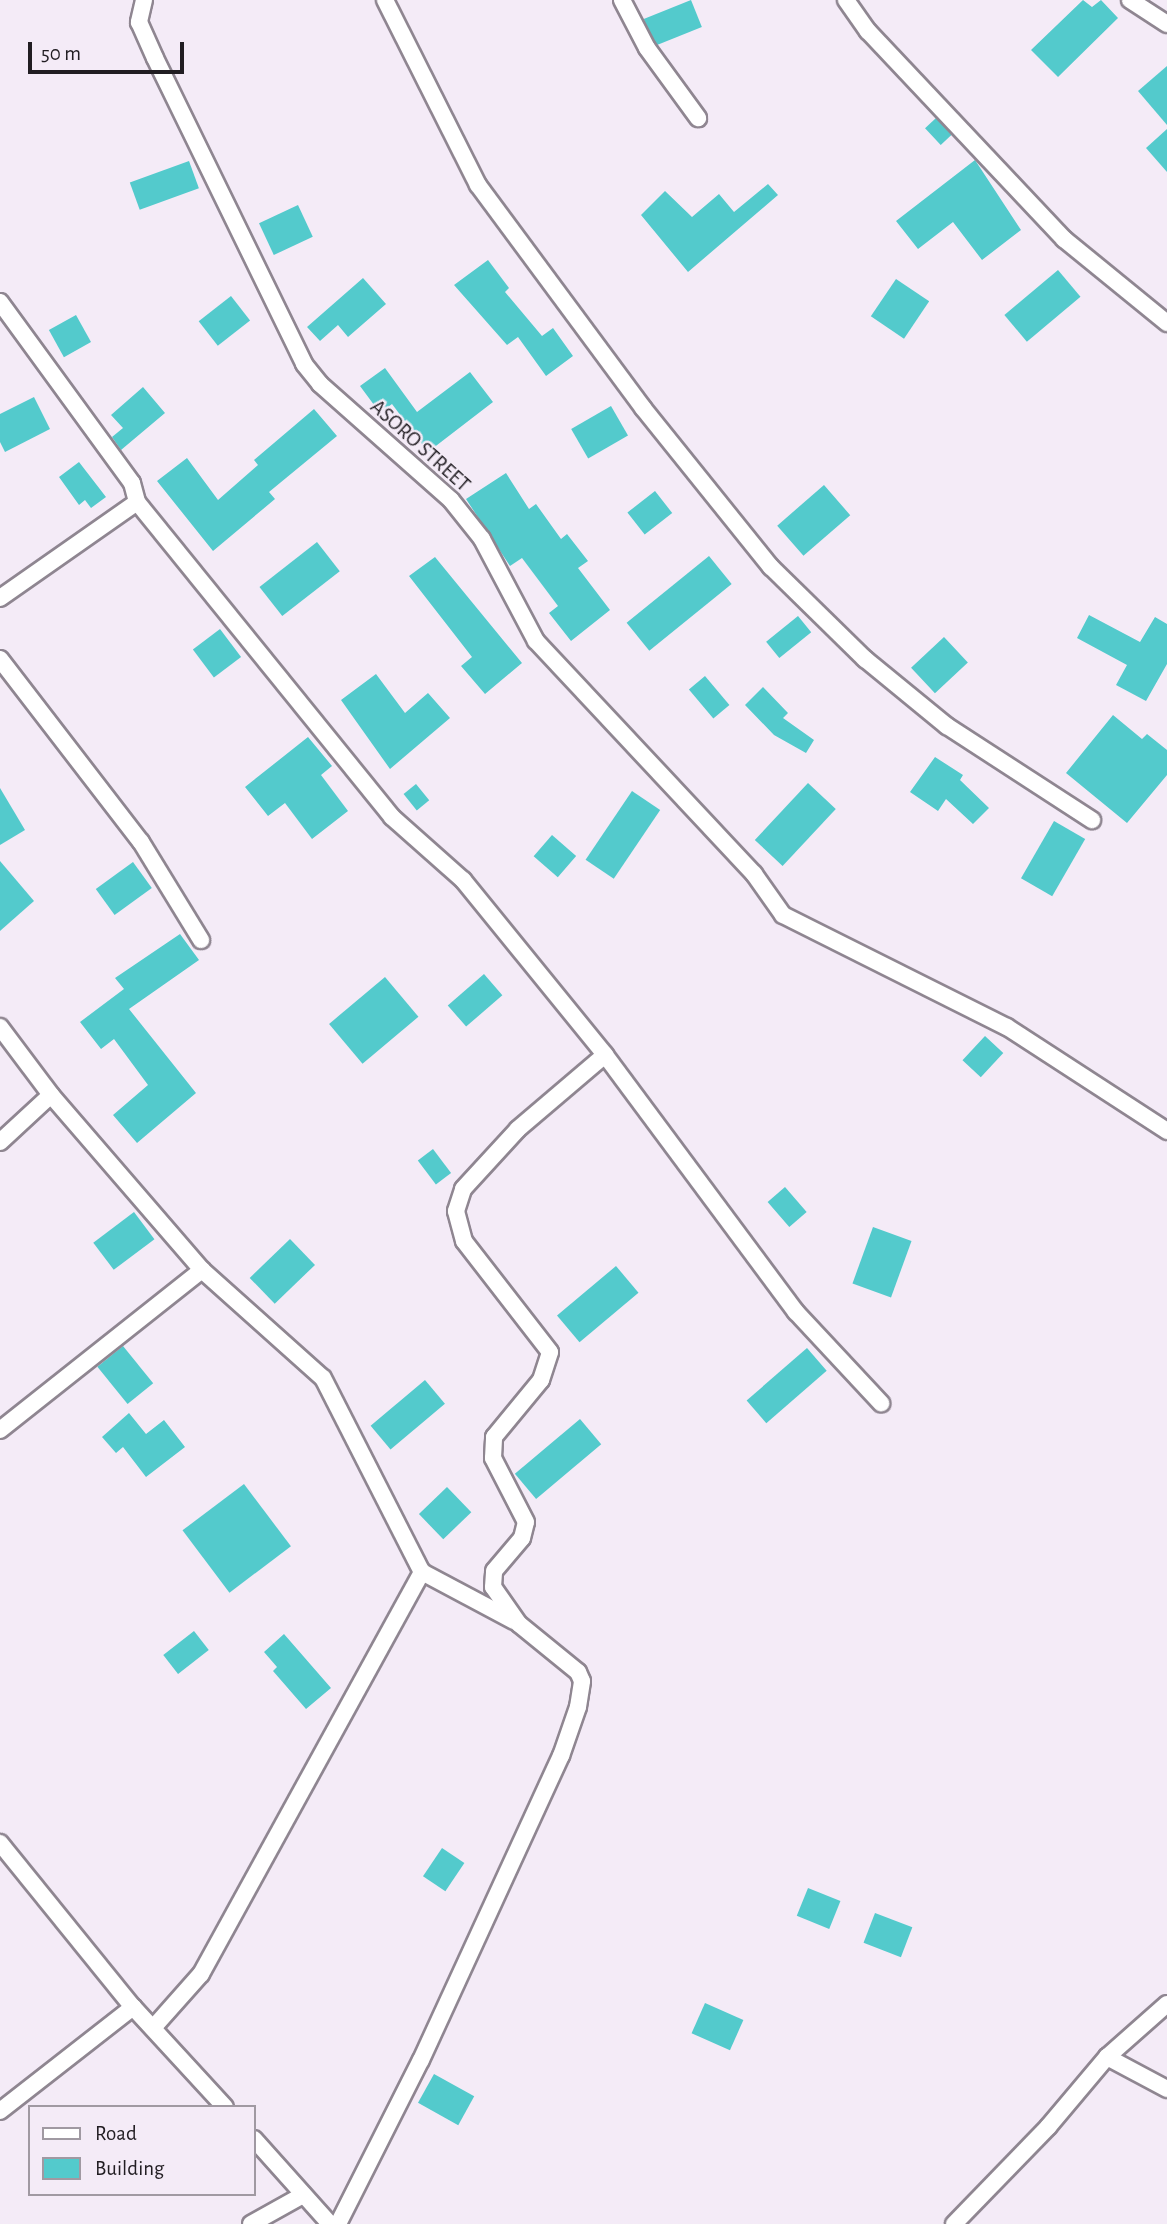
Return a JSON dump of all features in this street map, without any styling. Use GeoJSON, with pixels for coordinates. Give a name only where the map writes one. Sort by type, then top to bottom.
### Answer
{"type":"FeatureCollection","features":[{"type":"Feature","properties":{"kind":"street","name":"ASORO STREET"},"geometry":{"type":"LineString","coordinates":[[144,0],[139,22],[304,364],[320,384],[451,500],[482,539],[536,641],[754,874],[783,915],[1007,1027],[1167,1131]]}},
{"type":"Feature","properties":{"kind":"street"},"geometry":{"type":"LineString","coordinates":[[385,0],[478,185],[643,408],[771,567],[865,659],[947,726],[1092,820]]}},
{"type":"Feature","properties":{"kind":"street"},"geometry":{"type":"LineString","coordinates":[[622,0],[647,48],[698,118]]}},
{"type":"Feature","properties":{"kind":"street"},"geometry":{"type":"LineString","coordinates":[[846,0],[867,31],[1064,239],[1167,323]]}},
{"type":"Feature","properties":{"kind":"street"},"geometry":{"type":"LineString","coordinates":[[1130,0],[1167,23]]}},
{"type":"Feature","properties":{"kind":"street"},"geometry":{"type":"LineString","coordinates":[[0,302],[131,483],[137,502],[392,817],[463,880],[605,1055],[796,1312],[881,1403]]}},
{"type":"Feature","properties":{"kind":"street"},"geometry":{"type":"LineString","coordinates":[[0,598],[137,502]]}},
{"type":"Feature","properties":{"kind":"street"},"geometry":{"type":"LineString","coordinates":[[0,659],[141,842],[201,940]]}},
{"type":"Feature","properties":{"kind":"street"},"geometry":{"type":"LineString","coordinates":[[0,1027],[51,1096],[202,1270],[323,1378],[422,1572],[519,1624],[578,1672],[582,1681],[578,1707],[561,1756],[421,2060],[338,2224]]}},
{"type":"Feature","properties":{"kind":"street"},"geometry":{"type":"LineString","coordinates":[[519,1624],[493,1587],[494,1571],[522,1538],[526,1522],[493,1458],[494,1437],[541,1380],[550,1352],[464,1241],[456,1211],[463,1189],[519,1129],[605,1055]]}},
{"type":"Feature","properties":{"kind":"street"},"geometry":{"type":"LineString","coordinates":[[0,1142],[51,1096]]}},
{"type":"Feature","properties":{"kind":"street"},"geometry":{"type":"LineString","coordinates":[[0,1430],[202,1270]]}},
{"type":"Feature","properties":{"kind":"street"},"geometry":{"type":"LineString","coordinates":[[153,2028],[201,1974],[422,1572]]}},
{"type":"Feature","properties":{"kind":"street"},"geometry":{"type":"LineString","coordinates":[[0,1843],[133,2007],[223,2105]]}},
{"type":"Feature","properties":{"kind":"street"},"geometry":{"type":"LineString","coordinates":[[954,2224],[1048,2127],[1107,2057],[1167,2004]]}},
{"type":"Feature","properties":{"kind":"street"},"geometry":{"type":"LineString","coordinates":[[0,2111],[133,2007]]}},
{"type":"Feature","properties":{"kind":"street"},"geometry":{"type":"LineString","coordinates":[[1107,2057],[1167,2089]]}},
{"type":"Feature","properties":{"kind":"street"},"geometry":{"type":"LineString","coordinates":[[256,2141],[330,2224]]}},
{"type":"Feature","properties":{"kind":"street"},"geometry":{"type":"LineString","coordinates":[[251,2224],[303,2195]]}},
{"type":"Feature","properties":{"kind":"building"},"geometry":{"type":"Polygon","coordinates":[[[691,0],[702,27],[655,46],[644,19],[691,0]]]}},
{"type":"Feature","properties":{"kind":"building"},"geometry":{"type":"Polygon","coordinates":[[[1083,0],[1092,7],[1101,0],[1118,18],[1058,77],[1031,50],[1083,0]]]}},
{"type":"Feature","properties":{"kind":"building"},"geometry":{"type":"Polygon","coordinates":[[[1167,66],[1167,125],[1138,91],[1167,66]]]}},
{"type":"Feature","properties":{"kind":"building"},"geometry":{"type":"Polygon","coordinates":[[[936,118],[952,135],[941,145],[925,128],[936,118]]]}},
{"type":"Feature","properties":{"kind":"building"},"geometry":{"type":"Polygon","coordinates":[[[1167,129],[1167,172],[1146,148],[1167,129]]]}},
{"type":"Feature","properties":{"kind":"building"},"geometry":{"type":"Polygon","coordinates":[[[975,160],[1021,230],[982,260],[953,222],[918,249],[896,221],[975,160]]]}},
{"type":"Feature","properties":{"kind":"building"},"geometry":{"type":"Polygon","coordinates":[[[189,161],[199,188],[140,210],[130,183],[189,161]]]}},
{"type":"Feature","properties":{"kind":"building"},"geometry":{"type":"Polygon","coordinates":[[[768,184],[778,195],[688,272],[641,215],[665,191],[692,217],[719,194],[734,212],[768,184]]]}},
{"type":"Feature","properties":{"kind":"building"},"geometry":{"type":"Polygon","coordinates":[[[298,205],[313,237],[274,255],[259,223],[298,205]]]}},
{"type":"Feature","properties":{"kind":"building"},"geometry":{"type":"Polygon","coordinates":[[[488,260],[509,288],[505,292],[542,336],[553,328],[573,356],[546,376],[518,337],[507,345],[454,285],[488,260]]]}},
{"type":"Feature","properties":{"kind":"building"},"geometry":{"type":"Polygon","coordinates":[[[1058,270],[1080,297],[1027,342],[1004,315],[1058,270]]]}},
{"type":"Feature","properties":{"kind":"building"},"geometry":{"type":"Polygon","coordinates":[[[363,278],[386,304],[348,337],[338,325],[320,341],[307,327],[363,278]]]}},
{"type":"Feature","properties":{"kind":"building"},"geometry":{"type":"Polygon","coordinates":[[[896,279],[929,301],[904,339],[871,316],[896,279]]]}},
{"type":"Feature","properties":{"kind":"building"},"geometry":{"type":"Polygon","coordinates":[[[231,296],[250,320],[218,346],[199,321],[231,296]]]}},
{"type":"Feature","properties":{"kind":"building"},"geometry":{"type":"Polygon","coordinates":[[[76,315],[91,342],[64,357],[49,330],[76,315]]]}},
{"type":"Feature","properties":{"kind":"building"},"geometry":{"type":"Polygon","coordinates":[[[385,368],[417,412],[470,372],[493,402],[428,452],[392,404],[380,413],[360,386],[385,368]]]}},
{"type":"Feature","properties":{"kind":"building"},"geometry":{"type":"Polygon","coordinates":[[[143,387],[165,413],[121,450],[112,437],[123,428],[111,415],[143,387]]]}},
{"type":"Feature","properties":{"kind":"building"},"geometry":{"type":"Polygon","coordinates":[[[34,397],[50,429],[5,452],[0,442],[0,414],[34,397]]]}},
{"type":"Feature","properties":{"kind":"building"},"geometry":{"type":"Polygon","coordinates":[[[611,406],[628,435],[588,458],[571,429],[611,406]]]}},
{"type":"Feature","properties":{"kind":"building"},"geometry":{"type":"Polygon","coordinates":[[[314,409],[337,436],[269,492],[275,499],[213,551],[157,481],[187,458],[218,500],[258,465],[254,460],[314,409]]]}},
{"type":"Feature","properties":{"kind":"building"},"geometry":{"type":"Polygon","coordinates":[[[79,462],[106,497],[91,508],[85,500],[79,505],[59,477],[79,462]]]}},
{"type":"Feature","properties":{"kind":"building"},"geometry":{"type":"Polygon","coordinates":[[[506,473],[529,509],[536,504],[561,539],[567,534],[588,561],[578,568],[610,610],[571,641],[549,613],[558,606],[522,558],[510,566],[466,499],[506,473]]]}},
{"type":"Feature","properties":{"kind":"building"},"geometry":{"type":"Polygon","coordinates":[[[824,485],[850,515],[803,556],[777,526],[824,485]]]}},
{"type":"Feature","properties":{"kind":"building"},"geometry":{"type":"Polygon","coordinates":[[[655,491],[672,513],[645,535],[627,513],[655,491]]]}},
{"type":"Feature","properties":{"kind":"building"},"geometry":{"type":"Polygon","coordinates":[[[317,542],[340,571],[282,616],[259,587],[317,542]]]}},
{"type":"Feature","properties":{"kind":"building"},"geometry":{"type":"Polygon","coordinates":[[[709,556],[732,584],[649,651],[627,623],[709,556]]]}},
{"type":"Feature","properties":{"kind":"building"},"geometry":{"type":"Polygon","coordinates":[[[435,557],[522,663],[485,694],[461,666],[472,657],[409,576],[435,557]]]}},
{"type":"Feature","properties":{"kind":"building"},"geometry":{"type":"Polygon","coordinates":[[[1089,615],[1140,642],[1155,617],[1167,624],[1167,664],[1146,701],[1116,685],[1127,665],[1077,638],[1089,615]]]}},
{"type":"Feature","properties":{"kind":"building"},"geometry":{"type":"Polygon","coordinates":[[[798,616],[811,632],[779,658],[766,642],[798,616]]]}},
{"type":"Feature","properties":{"kind":"building"},"geometry":{"type":"Polygon","coordinates":[[[220,629],[241,657],[214,677],[193,649],[220,629]]]}},
{"type":"Feature","properties":{"kind":"building"},"geometry":{"type":"Polygon","coordinates":[[[944,637],[968,663],[935,693],[911,668],[944,637]]]}},
{"type":"Feature","properties":{"kind":"building"},"geometry":{"type":"Polygon","coordinates":[[[376,674],[405,713],[428,693],[450,718],[390,769],[341,700],[376,674]]]}},
{"type":"Feature","properties":{"kind":"building"},"geometry":{"type":"Polygon","coordinates":[[[705,676],[729,705],[713,719],[689,689],[705,676]]]}},
{"type":"Feature","properties":{"kind":"building"},"geometry":{"type":"Polygon","coordinates":[[[763,687],[788,713],[783,718],[814,740],[806,753],[774,735],[745,705],[763,687]]]}},
{"type":"Feature","properties":{"kind":"building"},"geometry":{"type":"Polygon","coordinates":[[[1113,715],[1142,739],[1147,734],[1167,750],[1167,775],[1127,823],[1066,773],[1113,715]]]}},
{"type":"Feature","properties":{"kind":"building"},"geometry":{"type":"Polygon","coordinates":[[[308,737],[332,766],[321,775],[348,811],[312,839],[285,803],[268,816],[245,787],[308,737]]]}},
{"type":"Feature","properties":{"kind":"building"},"geometry":{"type":"Polygon","coordinates":[[[935,757],[963,775],[960,780],[989,808],[973,824],[946,799],[938,811],[910,792],[935,757]]]}},
{"type":"Feature","properties":{"kind":"building"},"geometry":{"type":"Polygon","coordinates":[[[808,783],[836,809],[783,866],[755,840],[808,783]]]}},
{"type":"Feature","properties":{"kind":"building"},"geometry":{"type":"Polygon","coordinates":[[[416,784],[429,800],[417,810],[404,794],[416,784]]]}},
{"type":"Feature","properties":{"kind":"building"},"geometry":{"type":"Polygon","coordinates":[[[0,788],[25,830],[0,845],[0,788]]]}},
{"type":"Feature","properties":{"kind":"building"},"geometry":{"type":"Polygon","coordinates":[[[632,791],[660,810],[614,879],[586,860],[632,791]]]}},
{"type":"Feature","properties":{"kind":"building"},"geometry":{"type":"Polygon","coordinates":[[[1054,821],[1085,839],[1052,896],[1021,878],[1054,821]]]}},
{"type":"Feature","properties":{"kind":"building"},"geometry":{"type":"Polygon","coordinates":[[[552,835],[576,856],[558,877],[534,856],[552,835]]]}},
{"type":"Feature","properties":{"kind":"building"},"geometry":{"type":"Polygon","coordinates":[[[0,861],[34,901],[0,931],[0,861]]]}},
{"type":"Feature","properties":{"kind":"building"},"geometry":{"type":"Polygon","coordinates":[[[133,862],[152,888],[115,915],[96,889],[133,862]]]}},
{"type":"Feature","properties":{"kind":"building"},"geometry":{"type":"Polygon","coordinates":[[[180,934],[199,960],[129,1009],[196,1093],[137,1143],[113,1115],[148,1085],[114,1039],[101,1049],[80,1022],[124,989],[115,978],[180,934]]]}},
{"type":"Feature","properties":{"kind":"building"},"geometry":{"type":"Polygon","coordinates":[[[484,974],[502,995],[466,1027],[448,1005],[484,974]]]}},
{"type":"Feature","properties":{"kind":"building"},"geometry":{"type":"Polygon","coordinates":[[[385,977],[418,1017],[363,1064],[329,1024],[385,977]]]}},
{"type":"Feature","properties":{"kind":"building"},"geometry":{"type":"Polygon","coordinates":[[[985,1036],[1003,1053],[981,1077],[962,1060],[985,1036]]]}},
{"type":"Feature","properties":{"kind":"building"},"geometry":{"type":"Polygon","coordinates":[[[433,1149],[451,1173],[436,1184],[418,1160],[433,1149]]]}},
{"type":"Feature","properties":{"kind":"building"},"geometry":{"type":"Polygon","coordinates":[[[785,1187],[807,1212],[789,1227],[768,1202],[785,1187]]]}},
{"type":"Feature","properties":{"kind":"building"},"geometry":{"type":"Polygon","coordinates":[[[134,1212],[154,1239],[114,1270],[93,1243],[134,1212]]]}},
{"type":"Feature","properties":{"kind":"building"},"geometry":{"type":"Polygon","coordinates":[[[873,1227],[912,1241],[891,1297],[852,1283],[873,1227]]]}},
{"type":"Feature","properties":{"kind":"building"},"geometry":{"type":"Polygon","coordinates":[[[290,1239],[315,1265],[275,1304],[250,1278],[290,1239]]]}},
{"type":"Feature","properties":{"kind":"building"},"geometry":{"type":"Polygon","coordinates":[[[616,1266],[638,1293],[580,1342],[557,1315],[616,1266]]]}},
{"type":"Feature","properties":{"kind":"building"},"geometry":{"type":"Polygon","coordinates":[[[123,1346],[153,1383],[128,1404],[97,1367],[123,1346]]]}},
{"type":"Feature","properties":{"kind":"building"},"geometry":{"type":"Polygon","coordinates":[[[807,1348],[827,1371],[766,1423],[747,1400],[807,1348]]]}},
{"type":"Feature","properties":{"kind":"building"},"geometry":{"type":"Polygon","coordinates":[[[425,1380],[445,1404],[391,1449],[371,1426],[425,1380]]]}},
{"type":"Feature","properties":{"kind":"building"},"geometry":{"type":"Polygon","coordinates":[[[129,1413],[146,1434],[164,1420],[185,1447],[146,1477],[123,1447],[116,1453],[102,1437],[129,1413]]]}},
{"type":"Feature","properties":{"kind":"building"},"geometry":{"type":"Polygon","coordinates":[[[580,1419],[601,1444],[536,1499],[515,1474],[580,1419]]]}},
{"type":"Feature","properties":{"kind":"building"},"geometry":{"type":"Polygon","coordinates":[[[244,1484],[291,1546],[229,1593],[183,1530],[244,1484]]]}},
{"type":"Feature","properties":{"kind":"building"},"geometry":{"type":"Polygon","coordinates":[[[447,1487],[471,1512],[443,1539],[419,1514],[447,1487]]]}},
{"type":"Feature","properties":{"kind":"building"},"geometry":{"type":"Polygon","coordinates":[[[194,1631],[209,1650],[178,1674],[163,1655],[194,1631]]]}},
{"type":"Feature","properties":{"kind":"building"},"geometry":{"type":"Polygon","coordinates":[[[284,1634],[331,1688],[306,1709],[273,1671],[277,1667],[264,1652],[284,1634]]]}},
{"type":"Feature","properties":{"kind":"building"},"geometry":{"type":"Polygon","coordinates":[[[442,1848],[464,1863],[445,1891],[423,1876],[442,1848]]]}},
{"type":"Feature","properties":{"kind":"building"},"geometry":{"type":"Polygon","coordinates":[[[808,1888],[840,1901],[829,1929],[797,1916],[808,1888]]]}},
{"type":"Feature","properties":{"kind":"building"},"geometry":{"type":"Polygon","coordinates":[[[875,1913],[912,1927],[901,1957],[864,1943],[875,1913]]]}},
{"type":"Feature","properties":{"kind":"building"},"geometry":{"type":"Polygon","coordinates":[[[705,2003],[743,2020],[730,2050],[692,2033],[705,2003]]]}},
{"type":"Feature","properties":{"kind":"building"},"geometry":{"type":"Polygon","coordinates":[[[434,2074],[474,2096],[458,2125],[418,2103],[434,2074]]]}}]}
